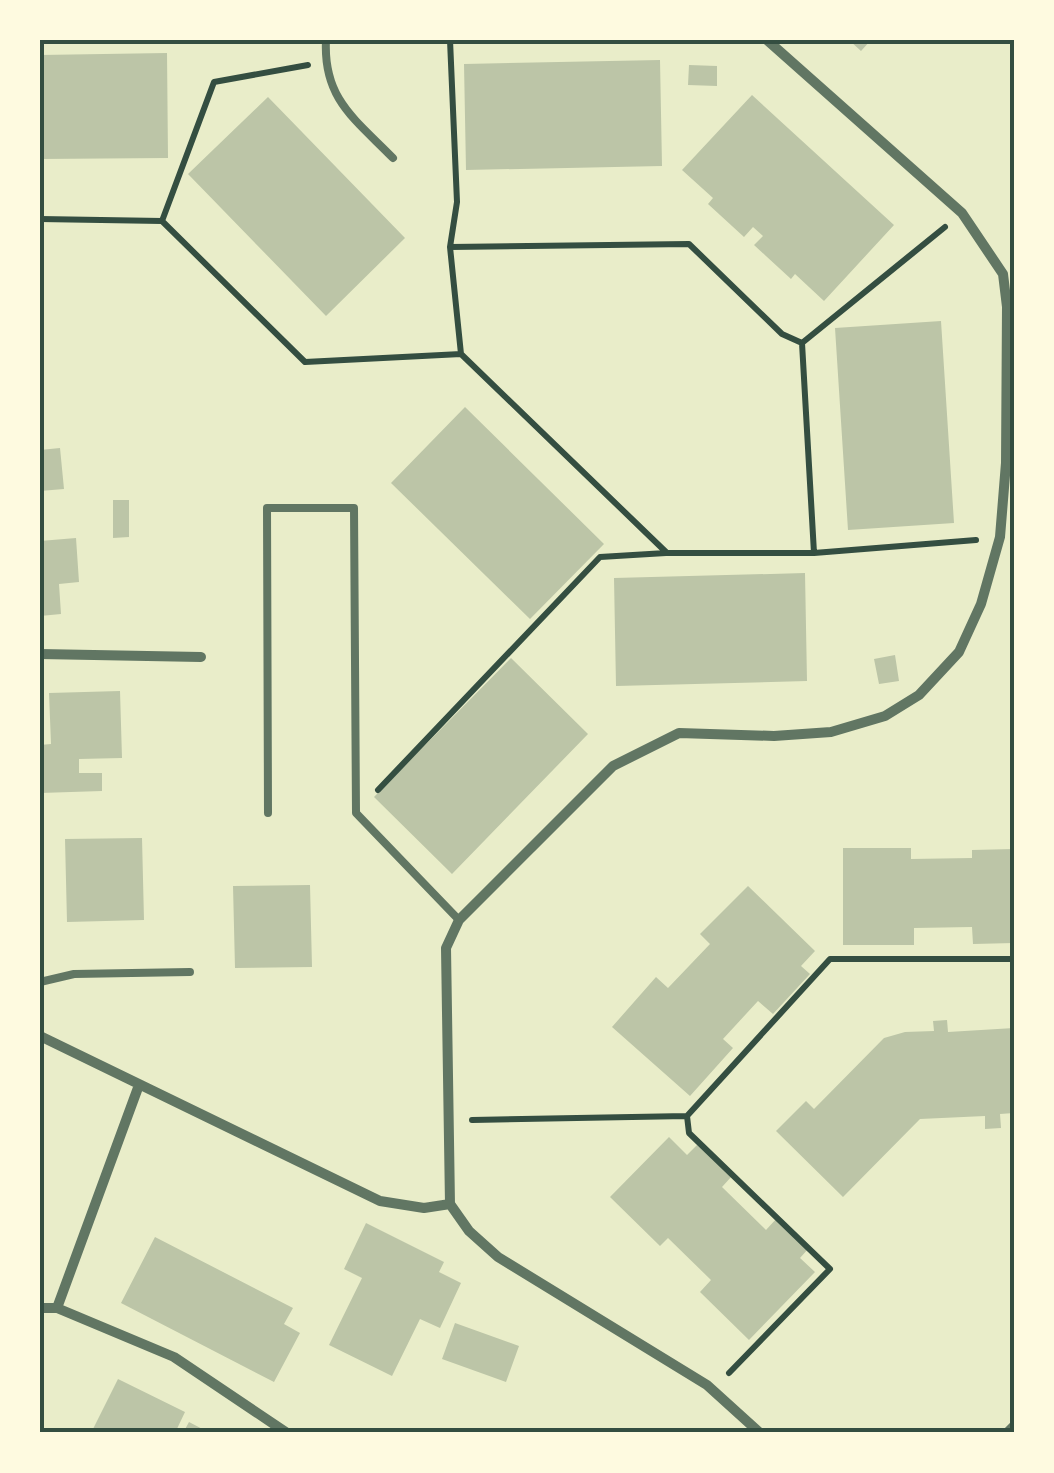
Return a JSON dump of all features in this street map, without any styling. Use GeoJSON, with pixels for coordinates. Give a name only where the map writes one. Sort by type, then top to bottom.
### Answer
{"type":"FeatureCollection","features":[{"type":"Feature","properties":{"kind":"street"},"geometry":{"type":"LineString","coordinates":[[760,1433],[707,1385],[498,1257],[469,1231],[450,1204],[446,948],[459,920],[613,766],[679,733],[774,736],[830,732],[884,716],[919,695],[960,652],[981,604],[1000,538],[1006,462],[1009,273],[962,213],[767,40]]}},
{"type":"Feature","properties":{"kind":"street"},"geometry":{"type":"LineString","coordinates":[[40,654],[201,656]]}},
{"type":"Feature","properties":{"kind":"street"},"geometry":{"type":"LineString","coordinates":[[40,1036],[380,1201],[424,1208],[450,1204]]}},
{"type":"Feature","properties":{"kind":"street"},"geometry":{"type":"LineString","coordinates":[[57,1308],[139,1085]]}},
{"type":"Feature","properties":{"kind":"street"},"geometry":{"type":"LineString","coordinates":[[40,1308],[57,1308],[174,1356],[287,1433]]}},
{"type":"Feature","properties":{"kind":"street"},"geometry":{"type":"LineString","coordinates":[[1008,1433],[1014,1426]]}},
{"type":"Feature","properties":{"kind":"lane"},"geometry":{"type":"LineString","coordinates":[[326,40],[325,62],[337,100],[393,158]]}},
{"type":"Feature","properties":{"kind":"lane"},"geometry":{"type":"LineString","coordinates":[[268,814],[266,508],[354,508],[356,813],[459,920]]}},
{"type":"Feature","properties":{"kind":"lane"},"geometry":{"type":"LineString","coordinates":[[40,982],[74,974],[190,972]]}},
{"type":"Feature","properties":{"kind":"path"},"geometry":{"type":"LineString","coordinates":[[450,40],[457,202],[450,247],[460,354],[667,553]]}},
{"type":"Feature","properties":{"kind":"path"},"geometry":{"type":"LineString","coordinates":[[162,221],[214,82],[325,62]]}},
{"type":"Feature","properties":{"kind":"path"},"geometry":{"type":"LineString","coordinates":[[802,343],[962,213]]}},
{"type":"Feature","properties":{"kind":"path"},"geometry":{"type":"LineString","coordinates":[[40,220],[162,221],[305,362],[460,354]]}},
{"type":"Feature","properties":{"kind":"path"},"geometry":{"type":"LineString","coordinates":[[450,247],[689,244],[782,334],[802,343]]}},
{"type":"Feature","properties":{"kind":"path"},"geometry":{"type":"LineString","coordinates":[[802,343],[814,554]]}},
{"type":"Feature","properties":{"kind":"path"},"geometry":{"type":"LineString","coordinates":[[356,813],[600,557],[667,553],[814,554],[1000,538]]}},
{"type":"Feature","properties":{"kind":"path"},"geometry":{"type":"LineString","coordinates":[[451,1120],[687,1116],[830,958],[1014,959]]}},
{"type":"Feature","properties":{"kind":"path"},"geometry":{"type":"LineString","coordinates":[[687,1116],[689,1133],[830,1270],[724,1378]]}},
{"type":"Feature","properties":{"kind":"building"},"geometry":{"type":"Polygon","coordinates":[[[849,40],[871,40],[861,51],[849,40]]]}},
{"type":"Feature","properties":{"kind":"building"},"geometry":{"type":"Polygon","coordinates":[[[167,53],[168,158],[40,159],[40,55],[167,53]]]}},
{"type":"Feature","properties":{"kind":"building"},"geometry":{"type":"Polygon","coordinates":[[[660,60],[662,166],[466,170],[464,64],[660,60]]]}},
{"type":"Feature","properties":{"kind":"building"},"geometry":{"type":"Polygon","coordinates":[[[689,65],[717,66],[717,86],[688,85],[689,65]]]}},
{"type":"Feature","properties":{"kind":"building"},"geometry":{"type":"Polygon","coordinates":[[[752,95],[894,225],[824,301],[795,274],[791,279],[754,245],[763,236],[753,227],[744,237],[708,204],[713,198],[682,170],[752,95]]]}},
{"type":"Feature","properties":{"kind":"building"},"geometry":{"type":"Polygon","coordinates":[[[268,97],[405,238],[326,316],[188,174],[268,97]]]}},
{"type":"Feature","properties":{"kind":"building"},"geometry":{"type":"Polygon","coordinates":[[[941,321],[954,523],[848,530],[835,328],[941,321]]]}},
{"type":"Feature","properties":{"kind":"building"},"geometry":{"type":"Polygon","coordinates":[[[465,407],[604,544],[530,619],[391,483],[465,407]]]}},
{"type":"Feature","properties":{"kind":"building"},"geometry":{"type":"Polygon","coordinates":[[[60,448],[64,489],[40,491],[40,450],[60,448]]]}},
{"type":"Feature","properties":{"kind":"building"},"geometry":{"type":"Polygon","coordinates":[[[113,500],[129,500],[129,537],[113,538],[113,500]]]}},
{"type":"Feature","properties":{"kind":"building"},"geometry":{"type":"Polygon","coordinates":[[[76,538],[79,582],[59,584],[61,614],[40,616],[40,541],[76,538]]]}},
{"type":"Feature","properties":{"kind":"building"},"geometry":{"type":"Polygon","coordinates":[[[805,573],[807,681],[616,686],[614,578],[805,573]]]}},
{"type":"Feature","properties":{"kind":"building"},"geometry":{"type":"Polygon","coordinates":[[[895,655],[899,681],[879,684],[874,659],[895,655]]]}},
{"type":"Feature","properties":{"kind":"building"},"geometry":{"type":"Polygon","coordinates":[[[511,658],[588,734],[452,874],[374,797],[511,658]]]}},
{"type":"Feature","properties":{"kind":"building"},"geometry":{"type":"Polygon","coordinates":[[[120,691],[122,758],[79,759],[79,773],[102,773],[102,791],[40,793],[40,745],[51,744],[49,693],[120,691]]]}},
{"type":"Feature","properties":{"kind":"building"},"geometry":{"type":"Polygon","coordinates":[[[142,838],[144,920],[67,922],[65,839],[142,838]]]}},
{"type":"Feature","properties":{"kind":"building"},"geometry":{"type":"Polygon","coordinates":[[[843,848],[911,848],[911,859],[972,858],[972,850],[1014,849],[1014,943],[973,944],[972,927],[914,928],[914,945],[843,945],[843,848]]]}},
{"type":"Feature","properties":{"kind":"building"},"geometry":{"type":"Polygon","coordinates":[[[310,885],[312,967],[235,968],[233,886],[310,885]]]}},
{"type":"Feature","properties":{"kind":"building"},"geometry":{"type":"Polygon","coordinates":[[[748,886],[815,951],[801,966],[810,974],[773,1014],[758,1001],[723,1039],[733,1048],[690,1096],[612,1027],[656,977],[668,988],[710,944],[700,934],[748,886]]]}},
{"type":"Feature","properties":{"kind":"building"},"geometry":{"type":"Polygon","coordinates":[[[947,1020],[948,1032],[1014,1028],[1014,1113],[1000,1114],[1001,1128],[985,1129],[985,1116],[920,1119],[843,1197],[776,1131],[806,1101],[814,1109],[884,1038],[905,1032],[934,1031],[933,1021],[947,1020]]]}},
{"type":"Feature","properties":{"kind":"building"},"geometry":{"type":"Polygon","coordinates":[[[669,1137],[687,1155],[698,1144],[732,1176],[722,1187],[766,1230],[777,1218],[808,1249],[800,1258],[815,1272],[749,1340],[700,1292],[711,1280],[668,1238],[660,1246],[610,1197],[669,1137]]]}},
{"type":"Feature","properties":{"kind":"building"},"geometry":{"type":"Polygon","coordinates":[[[366,1223],[444,1262],[439,1272],[461,1283],[440,1328],[420,1319],[392,1376],[329,1345],[362,1278],[344,1269],[366,1223]]]}},
{"type":"Feature","properties":{"kind":"building"},"geometry":{"type":"Polygon","coordinates":[[[155,1237],[293,1308],[284,1324],[300,1333],[274,1382],[121,1303],[155,1237]]]}},
{"type":"Feature","properties":{"kind":"building"},"geometry":{"type":"Polygon","coordinates":[[[455,1323],[519,1346],[506,1382],[442,1359],[455,1323]]]}},
{"type":"Feature","properties":{"kind":"building"},"geometry":{"type":"Polygon","coordinates":[[[118,1379],[185,1412],[175,1433],[91,1433],[118,1379]]]}},
{"type":"Feature","properties":{"kind":"building"},"geometry":{"type":"Polygon","coordinates":[[[189,1422],[210,1433],[183,1433],[189,1422]]]}}]}
